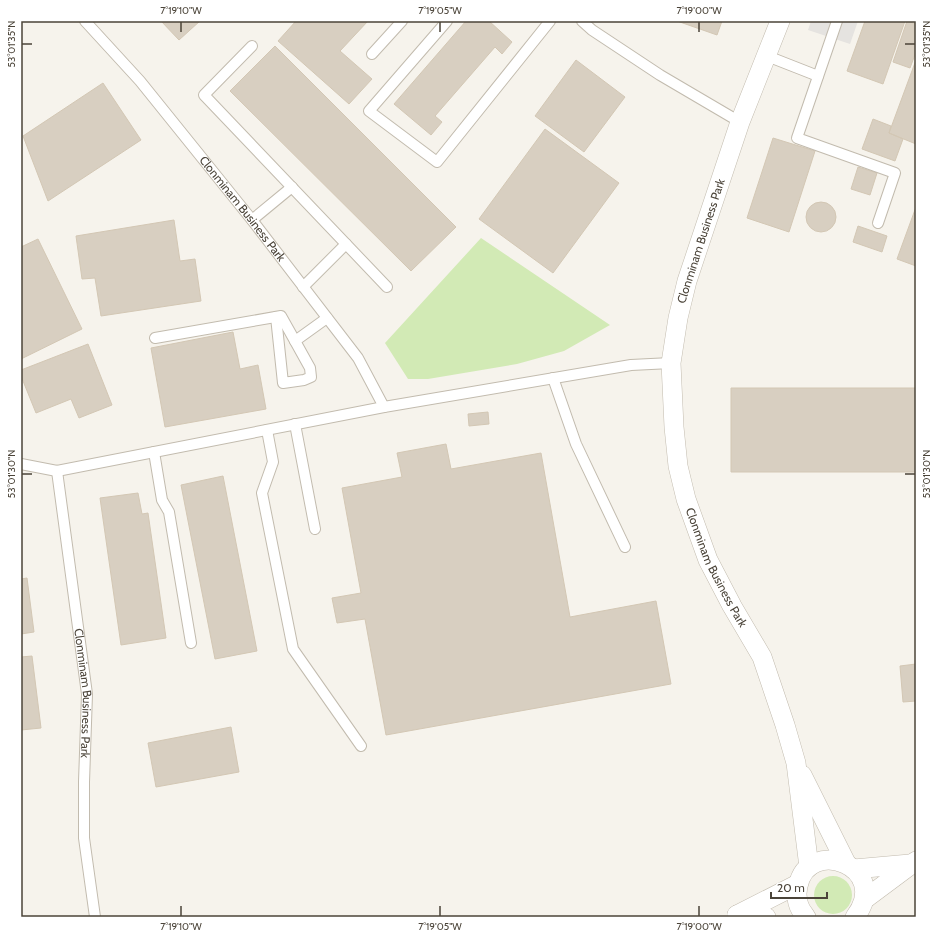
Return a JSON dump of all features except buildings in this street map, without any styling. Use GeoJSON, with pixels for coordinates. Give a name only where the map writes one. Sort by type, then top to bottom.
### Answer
{"type":"FeatureCollection","features":[{"type":"Feature","properties":{"kind":"street","name":"Clonminam Business Park"},"geometry":{"type":"LineString","coordinates":[[780,21],[740,122],[687,281],[678,318],[671,363],[678,458],[686,499],[708,560],[732,606],[762,657],[796,763],[850,866],[861,878],[865,899]]}},
{"type":"Feature","properties":{"kind":"street","name":"Clonminam Business Park"},"geometry":{"type":"LineString","coordinates":[[796,763],[809,867]]}},
{"type":"Feature","properties":{"kind":"street"},"geometry":{"type":"LineString","coordinates":[[806,917],[798,904],[796,894],[802,875],[809,867],[827,860],[837,860],[850,866],[913,862]]}},
{"type":"Feature","properties":{"kind":"street"},"geometry":{"type":"LineString","coordinates":[[855,917],[861,909],[865,899],[913,862]]}},
{"type":"Feature","properties":{"kind":"street"},"geometry":{"type":"LineString","coordinates":[[732,916],[798,884]]}},
{"type":"Feature","properties":{"kind":"street"},"geometry":{"type":"LineString","coordinates":[[732,916],[766,917]]}},
{"type":"Feature","properties":{"kind":"lane","name":"Clonminam Business Park"},"geometry":{"type":"LineString","coordinates":[[85,21],[140,80],[252,220],[358,358],[384,407]]}},
{"type":"Feature","properties":{"kind":"lane"},"geometry":{"type":"LineString","coordinates":[[372,54],[402,21]]}},
{"type":"Feature","properties":{"kind":"lane"},"geometry":{"type":"LineString","coordinates":[[447,21],[369,111],[437,162],[550,21]]}},
{"type":"Feature","properties":{"kind":"lane"},"geometry":{"type":"LineString","coordinates":[[582,21],[592,30],[660,75],[740,122]]}},
{"type":"Feature","properties":{"kind":"lane"},"geometry":{"type":"LineString","coordinates":[[837,21],[797,138],[895,173],[878,222]]}},
{"type":"Feature","properties":{"kind":"lane"},"geometry":{"type":"LineString","coordinates":[[252,46],[204,95],[387,287]]}},
{"type":"Feature","properties":{"kind":"lane"},"geometry":{"type":"LineString","coordinates":[[767,56],[818,76]]}},
{"type":"Feature","properties":{"kind":"lane"},"geometry":{"type":"LineString","coordinates":[[252,220],[292,187]]}},
{"type":"Feature","properties":{"kind":"lane"},"geometry":{"type":"LineString","coordinates":[[303,287],[346,244]]}},
{"type":"Feature","properties":{"kind":"lane"},"geometry":{"type":"LineString","coordinates":[[155,338],[281,316],[310,368],[311,377],[304,380],[283,383],[276,317]]}},
{"type":"Feature","properties":{"kind":"lane"},"geometry":{"type":"LineString","coordinates":[[295,341],[327,318]]}},
{"type":"Feature","properties":{"kind":"lane"},"geometry":{"type":"LineString","coordinates":[[21,464],[57,471],[384,407],[631,365],[671,363]]}},
{"type":"Feature","properties":{"kind":"lane"},"geometry":{"type":"LineString","coordinates":[[553,378],[576,444],[625,547]]}},
{"type":"Feature","properties":{"kind":"lane"},"geometry":{"type":"LineString","coordinates":[[295,424],[314,529]]}},
{"type":"Feature","properties":{"kind":"lane"},"geometry":{"type":"LineString","coordinates":[[267,430],[273,462],[262,493],[293,650],[361,746]]}},
{"type":"Feature","properties":{"kind":"lane"},"geometry":{"type":"LineString","coordinates":[[154,452],[162,500],[169,512],[191,643]]}},
{"type":"Feature","properties":{"kind":"lane","name":"Clonminam Business Park"},"geometry":{"type":"LineString","coordinates":[[57,471],[87,694],[84,838],[95,917]]}},
{"type":"Feature","properties":{"kind":"green space"},"geometry":{"type":"Polygon","coordinates":[[[481,238],[610,325],[564,351],[517,364],[428,379],[408,379],[385,343],[481,238]]]}},
{"type":"Feature","properties":{"kind":"green space"},"geometry":{"type":"Polygon","coordinates":[[[829,876],[837,876],[847,881],[851,888],[851,902],[847,909],[837,914],[829,914],[819,909],[817,906],[814,899],[814,891],[819,881],[822,879],[829,876]]]}},
{"type":"Feature","properties":{"kind":"shaded area"},"geometry":{"type":"Polygon","coordinates":[[[811,21],[858,21],[850,44],[808,30],[811,21]]]}}]}
